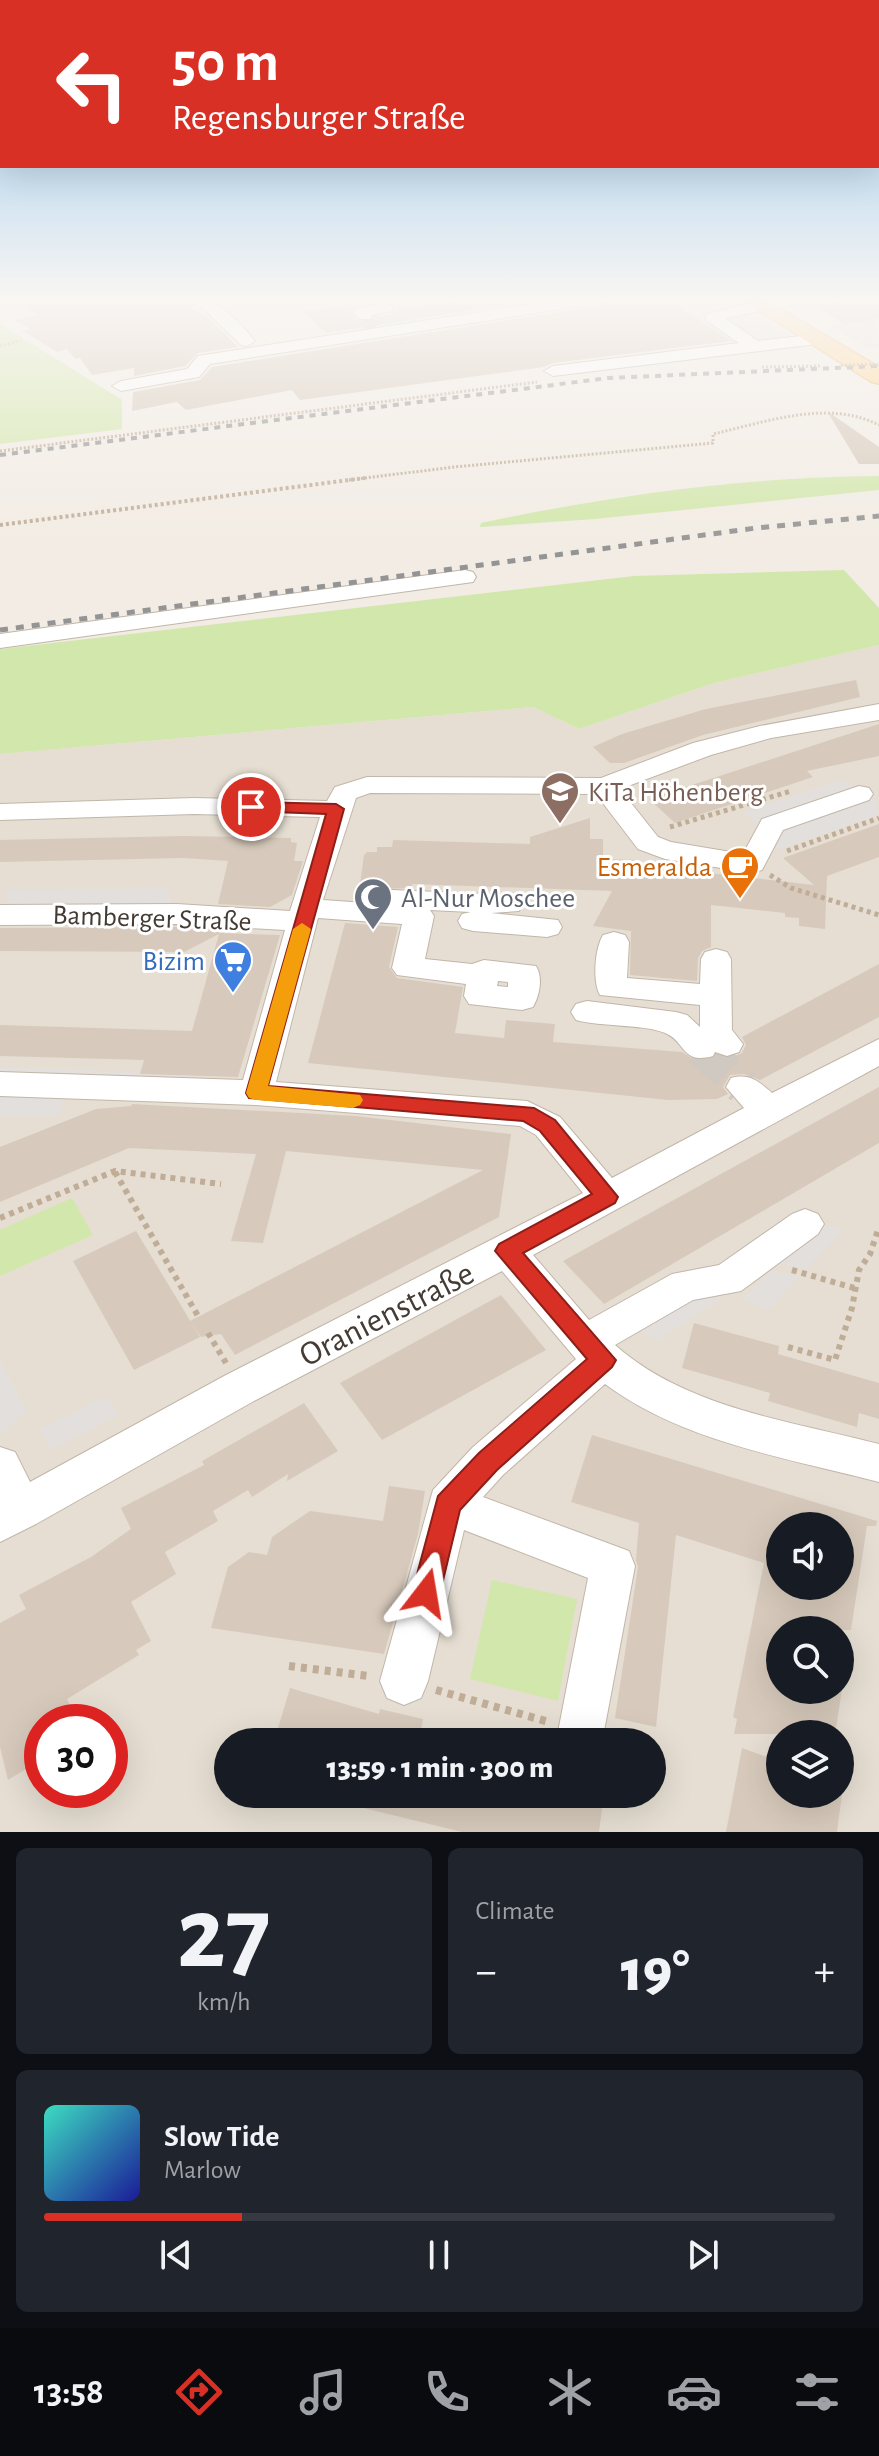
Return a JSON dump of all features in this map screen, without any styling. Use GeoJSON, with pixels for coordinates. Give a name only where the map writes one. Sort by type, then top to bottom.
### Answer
{"type":"FeatureCollection","features":[{"type":"Feature","properties":{"kind":"street"},"geometry":{"type":"LineString","coordinates":[[121,386],[140,382]]}},
{"type":"Feature","properties":{"kind":"street"},"geometry":{"type":"LineString","coordinates":[[0,641],[465,577]]}},
{"type":"Feature","properties":{"kind":"street"},"geometry":{"type":"LineString","coordinates":[[0,812],[340,801],[367,785],[604,786],[715,745],[769,731],[879,712]]}},
{"type":"Feature","properties":{"kind":"street"},"geometry":{"type":"LineString","coordinates":[[604,786],[648,843],[665,850],[752,864],[772,825],[859,794]]}},
{"type":"Feature","properties":{"kind":"street"},"geometry":{"type":"LineString","coordinates":[[256,1093],[340,801]]}},
{"type":"Feature","properties":{"kind":"street"},"geometry":{"type":"LineString","coordinates":[[307,908],[508,904]]}},
{"type":"Feature","properties":{"kind":"street"},"geometry":{"type":"LineString","coordinates":[[307,908],[547,927]]}},
{"type":"Feature","properties":{"kind":"street","name":"Bamberger Straße"},"geometry":{"type":"LineString","coordinates":[[0,915],[177,914],[307,908]]}},
{"type":"Feature","properties":{"kind":"street"},"geometry":{"type":"LineString","coordinates":[[419,916],[408,968],[483,975]]}},
{"type":"Feature","properties":{"kind":"street"},"geometry":{"type":"LineString","coordinates":[[614,942],[611,987],[717,996]]}},
{"type":"Feature","properties":{"kind":"street"},"geometry":{"type":"LineString","coordinates":[[587,1012],[676,1023],[714,1046],[716,959]]}},
{"type":"Feature","properties":{"kind":"street","name":"Oranienstraße"},"geometry":{"type":"LineString","coordinates":[[0,1466],[10,1516],[240,1388],[607,1197],[766,1094],[879,1051]]}},
{"type":"Feature","properties":{"kind":"street"},"geometry":{"type":"LineString","coordinates":[[0,1084],[256,1093],[527,1114],[548,1126],[607,1197]]}},
{"type":"Feature","properties":{"kind":"street"},"geometry":{"type":"LineString","coordinates":[[404,1681],[448,1504],[595,1350],[686,1285],[727,1280],[805,1224]]}},
{"type":"Feature","properties":{"kind":"street"},"geometry":{"type":"LineString","coordinates":[[507,1251],[595,1350],[646,1392],[694,1413],[879,1463]]}},
{"type":"Feature","properties":{"kind":"street"},"geometry":{"type":"LineString","coordinates":[[448,1504],[613,1566],[583,1728]]}},
{"type":"Feature","properties":{"kind":"path"},"geometry":{"type":"LineString","coordinates":[[0,451],[499,382]]}},
{"type":"Feature","properties":{"kind":"path"},"geometry":{"type":"LineString","coordinates":[[0,525],[454,467],[713,443],[713,434],[791,416],[831,413],[879,418]]}},
{"type":"Feature","properties":{"kind":"path"},"geometry":{"type":"LineString","coordinates":[[872,419],[879,425]]}},
{"type":"Feature","properties":{"kind":"path"},"geometry":{"type":"LineString","coordinates":[[642,834],[706,819],[794,790]]}},
{"type":"Feature","properties":{"kind":"path"},"geometry":{"type":"LineString","coordinates":[[752,864],[879,818]]}},
{"type":"Feature","properties":{"kind":"path"},"geometry":{"type":"LineString","coordinates":[[752,864],[791,888],[879,915]]}},
{"type":"Feature","properties":{"kind":"path"},"geometry":{"type":"LineString","coordinates":[[115,1171],[198,1316]]}},
{"type":"Feature","properties":{"kind":"path"},"geometry":{"type":"LineString","coordinates":[[0,1218],[115,1171],[221,1184]]}},
{"type":"Feature","properties":{"kind":"path"},"geometry":{"type":"LineString","coordinates":[[788,1347],[835,1360],[852,1308],[854,1288],[878,1230]]}},
{"type":"Feature","properties":{"kind":"path"},"geometry":{"type":"LineString","coordinates":[[757,1259],[854,1288]]}},
{"type":"Feature","properties":{"kind":"shaded area"},"geometry":{"type":"Polygon","coordinates":[[[879,645],[879,1832],[0,1832],[0,754],[533,707],[579,729],[714,683],[879,645]]]}},
{"type":"Feature","properties":{"kind":"shaded area"},"geometry":{"type":"Polygon","coordinates":[[[842,780],[876,800],[879,815],[777,850],[744,812],[842,780]]]}},
{"type":"Feature","properties":{"kind":"shaded area"},"geometry":{"type":"Polygon","coordinates":[[[167,888],[172,906],[11,906],[4,890],[167,888]]]}},
{"type":"Feature","properties":{"kind":"shaded area"},"geometry":{"type":"Polygon","coordinates":[[[0,1068],[194,1075],[193,1080],[0,1074],[0,1068]]]}},
{"type":"Feature","properties":{"kind":"shaded area"},"geometry":{"type":"Polygon","coordinates":[[[0,1098],[64,1098],[60,1115],[0,1115],[0,1098]]]}},
{"type":"Feature","properties":{"kind":"shaded area"},"geometry":{"type":"Polygon","coordinates":[[[816,1222],[843,1231],[805,1270],[777,1262],[816,1222]]]}},
{"type":"Feature","properties":{"kind":"shaded area"},"geometry":{"type":"Polygon","coordinates":[[[771,1270],[799,1277],[768,1310],[742,1300],[771,1270]]]}},
{"type":"Feature","properties":{"kind":"shaded area"},"geometry":{"type":"Polygon","coordinates":[[[706,1291],[723,1297],[658,1341],[631,1326],[706,1291]]]}},
{"type":"Feature","properties":{"kind":"shaded area"},"geometry":{"type":"Polygon","coordinates":[[[0,1359],[27,1412],[3,1434],[0,1427],[0,1359]]]}},
{"type":"Feature","properties":{"kind":"shaded area"},"geometry":{"type":"Polygon","coordinates":[[[107,1396],[118,1416],[51,1450],[40,1429],[107,1396]]]}},
{"type":"Feature","properties":{"kind":"green space"},"geometry":{"type":"Polygon","coordinates":[[[0,382],[94,382],[122,400],[122,429],[0,444],[0,382]]]}},
{"type":"Feature","properties":{"kind":"green space"},"geometry":{"type":"Polygon","coordinates":[[[879,476],[879,490],[595,519],[480,527],[481,523],[531,513],[679,489],[779,480],[879,476]]]}},
{"type":"Feature","properties":{"kind":"green space"},"geometry":{"type":"Polygon","coordinates":[[[844,570],[879,608],[879,645],[714,683],[579,729],[533,707],[0,754],[0,649],[634,576],[844,570]]]}},
{"type":"Feature","properties":{"kind":"green space"},"geometry":{"type":"Polygon","coordinates":[[[72,1198],[93,1235],[0,1276],[0,1230],[72,1198]]]}},
{"type":"Feature","properties":{"kind":"green space"},"geometry":{"type":"Polygon","coordinates":[[[492,1580],[577,1599],[558,1701],[470,1679],[492,1580]]]}},
{"type":"Feature","properties":{"kind":"building"},"geometry":{"type":"Polygon","coordinates":[[[186,382],[429,382],[300,400],[292,390],[186,410],[177,402],[132,411],[133,392],[186,382]]]}},
{"type":"Feature","properties":{"kind":"building"},"geometry":{"type":"Polygon","coordinates":[[[827,411],[879,447],[879,464],[859,464],[827,411]]]}},
{"type":"Feature","properties":{"kind":"building"},"geometry":{"type":"Polygon","coordinates":[[[856,680],[860,697],[703,735],[624,763],[610,763],[593,747],[622,734],[706,709],[856,680]]]}},
{"type":"Feature","properties":{"kind":"building"},"geometry":{"type":"Polygon","coordinates":[[[879,724],[879,756],[807,771],[813,777],[675,823],[649,799],[879,724]]]}},
{"type":"Feature","properties":{"kind":"building"},"geometry":{"type":"Polygon","coordinates":[[[590,818],[590,839],[603,839],[603,859],[637,860],[638,865],[814,885],[783,858],[879,824],[879,857],[827,876],[825,929],[799,926],[799,918],[785,917],[785,913],[711,905],[711,947],[702,951],[698,958],[697,981],[630,975],[631,931],[593,926],[612,891],[412,884],[412,888],[381,889],[374,901],[358,899],[364,855],[377,852],[377,847],[392,847],[393,840],[530,844],[530,837],[590,818]]]}},
{"type":"Feature","properties":{"kind":"building"},"geometry":{"type":"Polygon","coordinates":[[[183,836],[291,838],[291,842],[297,843],[294,861],[303,861],[292,895],[270,907],[218,904],[228,861],[183,858],[0,862],[0,840],[183,836]]]}},
{"type":"Feature","properties":{"kind":"building"},"geometry":{"type":"Polygon","coordinates":[[[345,923],[398,927],[389,967],[397,978],[463,987],[455,1033],[504,1038],[506,1020],[555,1024],[553,1042],[682,1052],[695,1060],[714,1059],[717,1056],[728,1059],[742,1053],[746,1045],[742,1037],[879,964],[879,1017],[760,1080],[744,1074],[730,1075],[723,1087],[728,1094],[717,1099],[668,1100],[308,1063],[345,923]]]}},
{"type":"Feature","properties":{"kind":"building"},"geometry":{"type":"Polygon","coordinates":[[[177,927],[227,930],[220,933],[280,935],[238,1077],[140,1074],[144,1060],[0,1056],[0,1025],[192,1031],[219,934],[184,952],[0,951],[0,928],[177,927]]]}},
{"type":"Feature","properties":{"kind":"building"},"geometry":{"type":"Polygon","coordinates":[[[879,1087],[879,1143],[604,1304],[563,1261],[879,1087]]]}},
{"type":"Feature","properties":{"kind":"building"},"geometry":{"type":"Polygon","coordinates":[[[132,1104],[356,1116],[511,1134],[499,1217],[235,1355],[221,1334],[201,1337],[190,1321],[483,1170],[286,1151],[263,1243],[231,1241],[256,1154],[129,1148],[0,1202],[0,1147],[96,1109],[132,1104]]]}},
{"type":"Feature","properties":{"kind":"building"},"geometry":{"type":"Polygon","coordinates":[[[136,1231],[200,1337],[134,1370],[73,1261],[136,1231]]]}},
{"type":"Feature","properties":{"kind":"building"},"geometry":{"type":"Polygon","coordinates":[[[501,1295],[546,1350],[382,1440],[340,1383],[501,1295]]]}},
{"type":"Feature","properties":{"kind":"building"},"geometry":{"type":"Polygon","coordinates":[[[694,1323],[779,1346],[778,1354],[879,1383],[879,1419],[859,1413],[857,1427],[768,1401],[770,1393],[682,1368],[694,1323]]]}},
{"type":"Feature","properties":{"kind":"building"},"geometry":{"type":"Polygon","coordinates":[[[304,1403],[338,1451],[287,1481],[288,1474],[252,1497],[248,1490],[213,1511],[218,1521],[165,1552],[176,1574],[131,1602],[151,1641],[136,1650],[139,1655],[67,1699],[69,1704],[24,1704],[24,1770],[8,1780],[0,1747],[0,1623],[26,1609],[19,1595],[91,1557],[131,1529],[121,1508],[204,1465],[202,1461],[304,1403]]]}},
{"type":"Feature","properties":{"kind":"building"},"geometry":{"type":"Polygon","coordinates":[[[592,1435],[847,1512],[766,1512],[766,1600],[854,1600],[854,1514],[877,1521],[876,1526],[867,1526],[853,1616],[766,1616],[766,1704],[840,1704],[837,1720],[766,1720],[766,1734],[734,1734],[737,1719],[733,1717],[764,1563],[676,1535],[656,1727],[615,1718],[638,1567],[639,1523],[571,1502],[592,1435]]]}},
{"type":"Feature","properties":{"kind":"building"},"geometry":{"type":"Polygon","coordinates":[[[389,1486],[425,1491],[418,1534],[384,1654],[211,1628],[228,1567],[249,1552],[267,1555],[272,1537],[310,1511],[383,1521],[389,1486]]]}},
{"type":"Feature","properties":{"kind":"building"},"geometry":{"type":"Polygon","coordinates":[[[290,1688],[379,1714],[380,1709],[423,1719],[421,1728],[278,1728],[290,1688]]]}},
{"type":"Feature","properties":{"kind":"building"},"geometry":{"type":"Polygon","coordinates":[[[742,1748],[766,1757],[766,1808],[840,1808],[837,1832],[726,1832],[742,1748]]]}},
{"type":"Feature","properties":{"kind":"building"},"geometry":{"type":"Polygon","coordinates":[[[364,1808],[602,1808],[599,1832],[462,1832],[364,1808]]]}},
{"type":"Feature","properties":{"kind":"tunnel"},"geometry":{"type":"LineString","coordinates":[[701,1048],[743,1087]]}},
{"type":"Feature","properties":{"kind":"railway"},"geometry":{"type":"LineString","coordinates":[[0,455],[573,382]]}},
{"type":"Feature","properties":{"kind":"railway"},"geometry":{"type":"LineString","coordinates":[[0,630],[756,528],[879,516]]}},
{"type":"Feature","properties":{"kind":"slow traffic"},"geometry":{"type":"LineString","coordinates":[[302,929],[256,1093],[353,1100]]}},
{"type":"Feature","properties":{"kind":"place","name":"KiTa Höhenberg"},"geometry":{"type":"Point","coordinates":[560,825]}},
{"type":"Feature","properties":{"kind":"place","name":"Esmeralda"},"geometry":{"type":"Point","coordinates":[740,900]}},
{"type":"Feature","properties":{"kind":"place","name":"Al-Nur Moschee"},"geometry":{"type":"Point","coordinates":[373,931]}},
{"type":"Feature","properties":{"kind":"place","name":"Bizim"},"geometry":{"type":"Point","coordinates":[233,994]}},
{"type":"Feature","properties":{"kind":"route"},"geometry":{"type":"LineString","coordinates":[[251,807],[336,809],[256,1093],[527,1114],[548,1126],[607,1197],[507,1251],[603,1360],[488,1461],[448,1504],[426,1593]]}}]}
